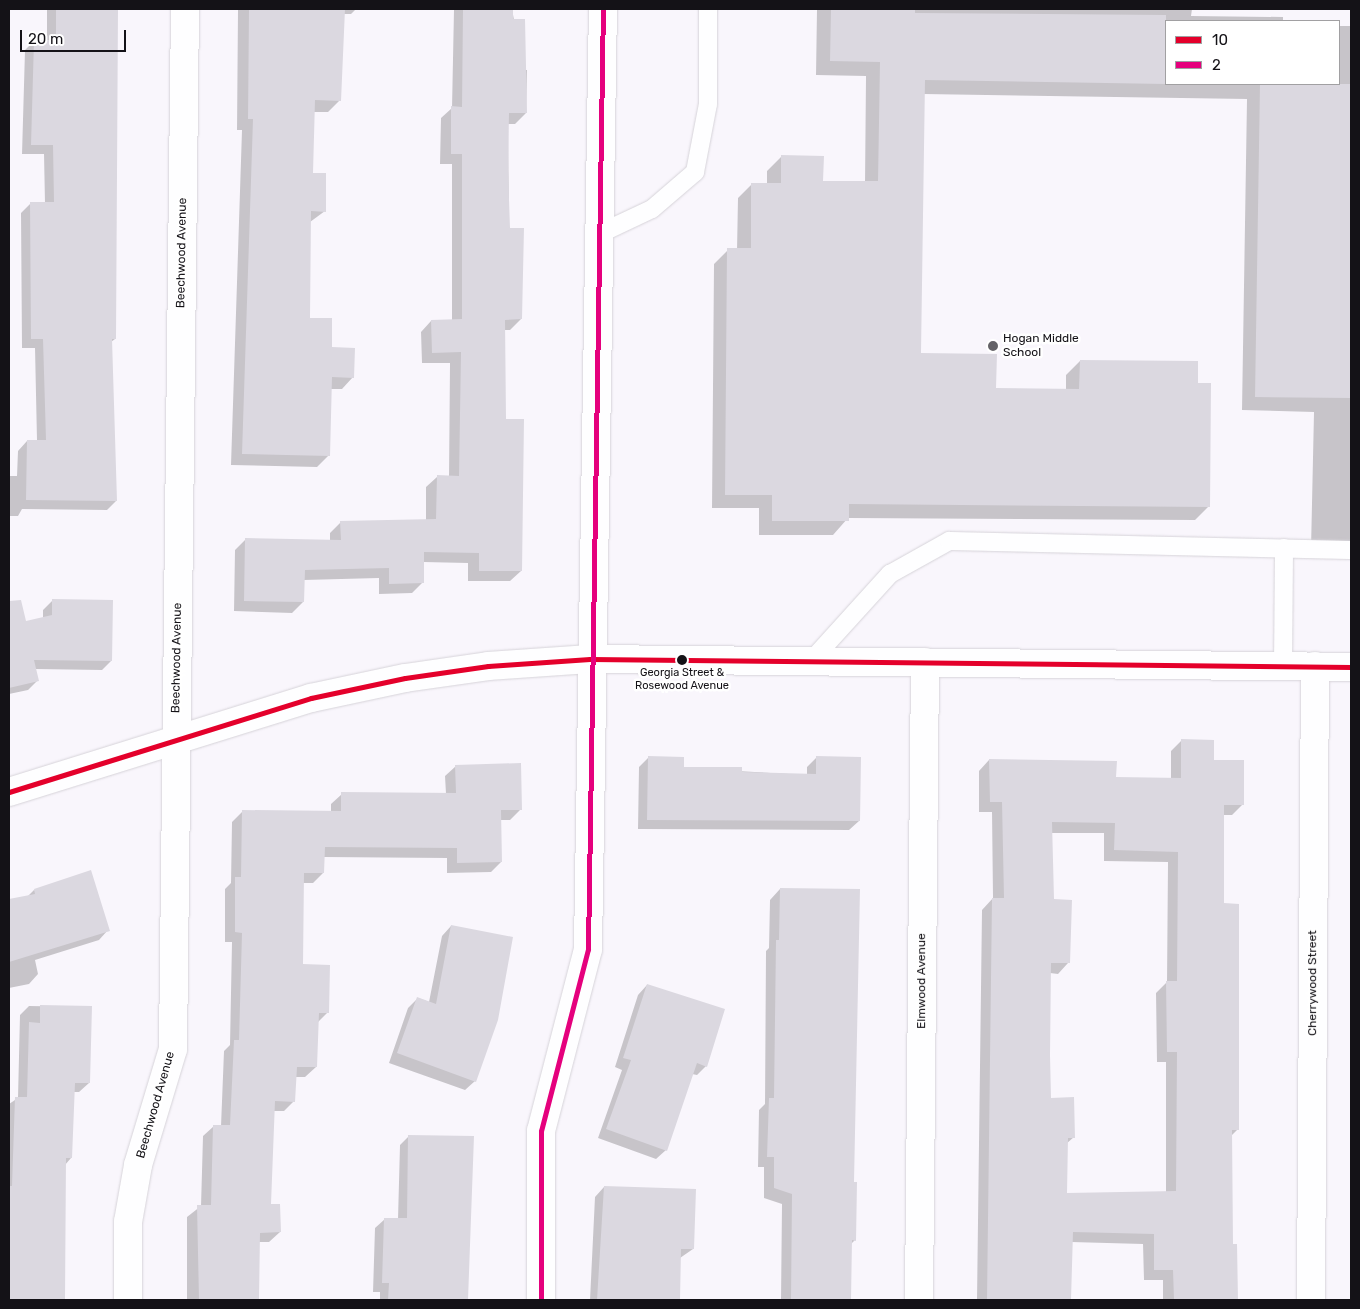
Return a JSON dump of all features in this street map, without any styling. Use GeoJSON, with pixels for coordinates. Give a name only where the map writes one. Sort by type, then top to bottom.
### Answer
{"type":"FeatureCollection","features":[{"type":"Feature","properties":{"kind":"street","name":"Beechwood Avenue"},"geometry":{"type":"LineString","coordinates":[[128,1300],[128,1222],[138,1166],[173,1049],[185,9]]}},
{"type":"Feature","properties":{"kind":"street"},"geometry":{"type":"LineString","coordinates":[[541,1300],[541,1131],[588,949],[590,659],[601,233],[603,9]]}},
{"type":"Feature","properties":{"kind":"street"},"geometry":{"type":"LineString","coordinates":[[9,792],[311,698],[405,678],[488,666],[590,659],[1351,667]]}},
{"type":"Feature","properties":{"kind":"street","name":"Elmwood Avenue"},"geometry":{"type":"LineString","coordinates":[[919,1300],[925,662]]}},
{"type":"Feature","properties":{"kind":"street","name":"Cherrywood Street"},"geometry":{"type":"LineString","coordinates":[[1311,1300],[1314,666]]}},
{"type":"Feature","properties":{"kind":"lane"},"geometry":{"type":"LineString","coordinates":[[601,233],[652,209],[695,172],[708,104],[708,9]]}},
{"type":"Feature","properties":{"kind":"lane"},"geometry":{"type":"LineString","coordinates":[[811,661],[890,574],[949,541],[1351,550]]}},
{"type":"Feature","properties":{"kind":"lane"},"geometry":{"type":"LineString","coordinates":[[1283,666],[1284,548]]}},
{"type":"Feature","properties":{"kind":"building"},"geometry":{"type":"Polygon","coordinates":[[[56,9],[118,9],[116,339],[112,339],[117,501],[26,500],[27,440],[46,440],[43,339],[31,339],[30,202],[54,202],[53,145],[31,145],[34,40],[56,40],[56,9]]]}},
{"type":"Feature","properties":{"kind":"building"},"geometry":{"type":"Polygon","coordinates":[[[249,9],[345,9],[341,101],[315,100],[313,173],[326,173],[326,212],[311,211],[310,318],[332,318],[332,347],[355,348],[354,378],[332,377],[330,456],[242,454],[253,119],[248,119],[249,9]]]}},
{"type":"Feature","properties":{"kind":"building"},"geometry":{"type":"Polygon","coordinates":[[[463,9],[513,9],[513,19],[525,19],[527,113],[509,113],[508,171],[510,228],[524,228],[522,319],[505,320],[506,419],[524,419],[522,571],[479,571],[479,553],[424,552],[424,583],[389,584],[389,568],[305,570],[304,602],[244,601],[245,538],[341,540],[340,521],[436,519],[437,475],[459,476],[461,352],[432,353],[431,320],[462,319],[462,154],[451,154],[451,106],[462,107],[463,9]]]}},
{"type":"Feature","properties":{"kind":"building"},"geometry":{"type":"Polygon","coordinates":[[[831,9],[915,9],[915,13],[1166,15],[1165,84],[925,80],[921,353],[997,354],[996,388],[1079,389],[1080,360],[1198,361],[1198,383],[1211,383],[1210,507],[849,504],[849,521],[772,521],[772,495],[725,495],[727,248],[751,248],[751,183],[781,183],[781,155],[824,156],[823,181],[878,181],[880,62],[830,61],[831,9]]]}},
{"type":"Feature","properties":{"kind":"building"},"geometry":{"type":"Polygon","coordinates":[[[1351,84],[1351,398],[1255,397],[1260,85],[1351,84]]]}},
{"type":"Feature","properties":{"kind":"building"},"geometry":{"type":"Polygon","coordinates":[[[52,599],[113,600],[112,661],[34,660],[39,681],[9,688],[9,601],[21,600],[26,621],[52,615],[52,599]]]}},
{"type":"Feature","properties":{"kind":"building"},"geometry":{"type":"Polygon","coordinates":[[[1181,739],[1214,740],[1214,760],[1244,760],[1244,805],[1224,805],[1224,903],[1239,904],[1239,1130],[1232,1130],[1233,1244],[1237,1244],[1238,1300],[1174,1300],[1173,1270],[1154,1270],[1154,1234],[1073,1232],[1071,1300],[987,1300],[992,898],[1004,898],[1002,802],[990,802],[989,759],[1117,761],[1116,777],[1181,778],[1181,739]],[[1052,822],[1054,899],[1072,900],[1070,963],[1051,963],[1051,1098],[1074,1097],[1075,1138],[1068,1138],[1067,1193],[1176,1191],[1177,1052],[1167,1052],[1166,981],[1177,981],[1178,852],[1114,850],[1115,823],[1052,822]]]}},
{"type":"Feature","properties":{"kind":"building"},"geometry":{"type":"Polygon","coordinates":[[[648,756],[684,757],[684,767],[742,767],[742,772],[816,774],[816,756],[861,757],[860,821],[647,820],[648,756]]]}},
{"type":"Feature","properties":{"kind":"building"},"geometry":{"type":"Polygon","coordinates":[[[521,763],[522,810],[501,810],[502,862],[457,863],[457,848],[325,847],[324,873],[304,873],[303,964],[330,965],[329,1013],[319,1013],[317,1067],[297,1067],[295,1102],[275,1101],[271,1204],[280,1204],[281,1232],[260,1233],[259,1300],[199,1300],[197,1205],[211,1205],[213,1125],[230,1125],[234,1040],[239,1040],[242,933],[235,932],[235,877],[241,877],[242,810],[341,811],[341,792],[456,793],[455,765],[521,763]]]}},
{"type":"Feature","properties":{"kind":"building"},"geometry":{"type":"Polygon","coordinates":[[[91,870],[110,931],[9,962],[9,899],[35,894],[34,889],[91,870]]]}},
{"type":"Feature","properties":{"kind":"building"},"geometry":{"type":"Polygon","coordinates":[[[780,888],[860,889],[854,1182],[857,1182],[856,1241],[852,1240],[851,1300],[791,1300],[792,1194],[774,1188],[774,1157],[767,1157],[769,1098],[774,1098],[776,940],[779,940],[780,888]]]}},
{"type":"Feature","properties":{"kind":"building"},"geometry":{"type":"Polygon","coordinates":[[[451,925],[513,937],[498,1020],[476,1082],[397,1053],[417,997],[436,1004],[451,925]]]}},
{"type":"Feature","properties":{"kind":"building"},"geometry":{"type":"Polygon","coordinates":[[[647,984],[725,1009],[707,1067],[697,1063],[667,1151],[606,1129],[631,1060],[623,1058],[647,984]]]}},
{"type":"Feature","properties":{"kind":"building"},"geometry":{"type":"Polygon","coordinates":[[[40,1005],[92,1006],[90,1083],[75,1083],[72,1158],[66,1158],[65,1300],[9,1300],[9,1186],[12,1186],[15,1097],[27,1097],[29,1022],[40,1023],[40,1005]]]}},
{"type":"Feature","properties":{"kind":"building"},"geometry":{"type":"Polygon","coordinates":[[[408,1135],[474,1136],[468,1300],[388,1300],[389,1283],[382,1283],[384,1218],[407,1218],[408,1135]]]}},
{"type":"Feature","properties":{"kind":"building"},"geometry":{"type":"Polygon","coordinates":[[[604,1186],[696,1189],[694,1249],[681,1249],[680,1300],[597,1300],[604,1186]]]}},
{"type":"Feature","properties":{"kind":"transit line","name":"2"},"geometry":{"type":"LineString","coordinates":[[541,1300],[541,1131],[588,949],[603,9]]}},
{"type":"Feature","properties":{"kind":"transit line","name":"10"},"geometry":{"type":"LineString","coordinates":[[9,792],[311,698],[405,678],[488,666],[590,659],[1351,667]]}},
{"type":"Feature","properties":{"kind":"place","name":"Hogan Middle School"},"geometry":{"type":"Point","coordinates":[993,346]}},
{"type":"Feature","properties":{"kind":"place","name":"Georgia Street & Rosewood Avenue"},"geometry":{"type":"Point","coordinates":[682,660]}}]}
